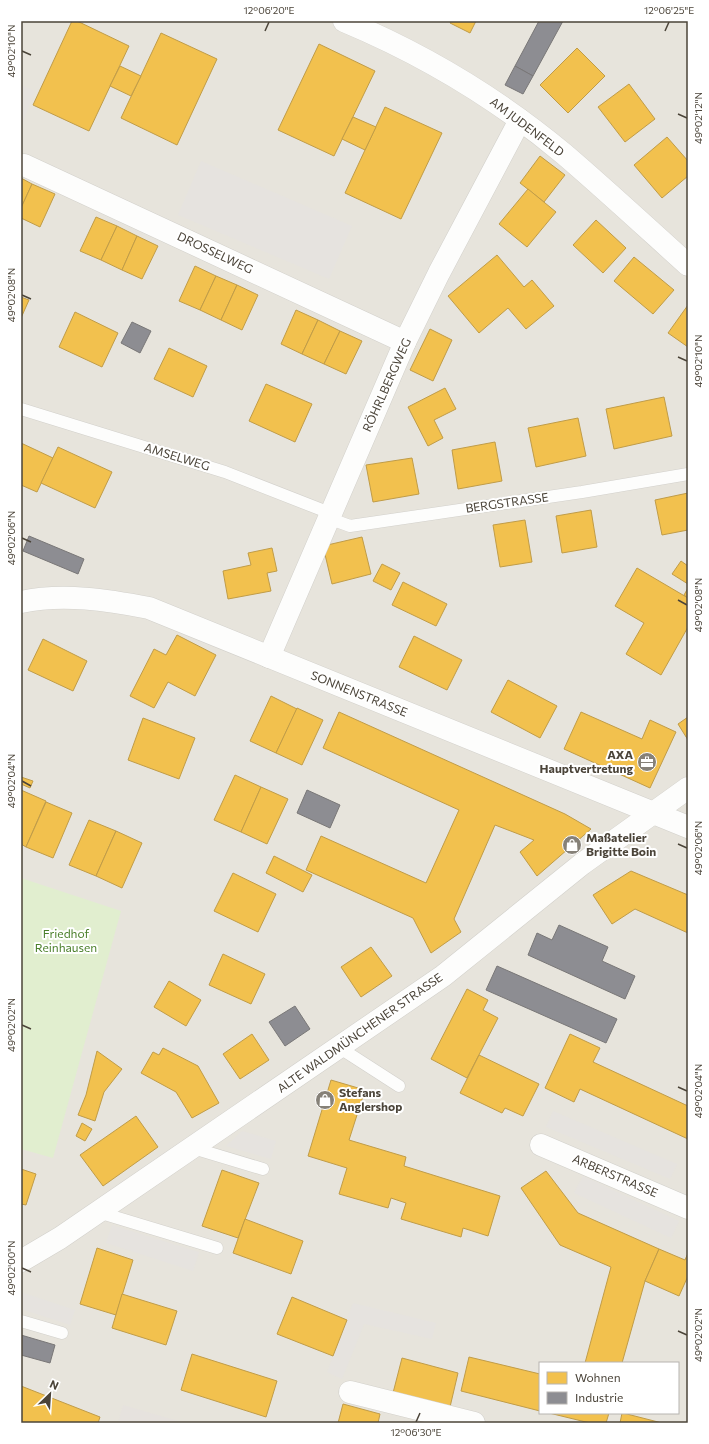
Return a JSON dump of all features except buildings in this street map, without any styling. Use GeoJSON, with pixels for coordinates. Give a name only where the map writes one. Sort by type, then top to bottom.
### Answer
{"type":"FeatureCollection","features":[{"type":"Feature","properties":{"kind":"street","name":"AM JUDENFELD"},"geometry":{"type":"LineString","coordinates":[[344,21],[403,47],[444,70],[520,120],[564,154],[688,265]]}},
{"type":"Feature","properties":{"kind":"street","name":"RÖHRLBERGWEG"},"geometry":{"type":"LineString","coordinates":[[269,657],[329,515],[405,342],[439,273],[520,120]]}},
{"type":"Feature","properties":{"kind":"street","name":"DROSSELWEG"},"geometry":{"type":"LineString","coordinates":[[24,165],[405,342]]}},
{"type":"Feature","properties":{"kind":"street","name":"SONNENSTRASSE"},"geometry":{"type":"LineString","coordinates":[[21,602],[55,598],[82,598],[113,601],[149,608],[688,827]]}},
{"type":"Feature","properties":{"kind":"street","name":"ALTE WALDMÜNCHENER STRASSE"},"geometry":{"type":"LineString","coordinates":[[21,1261],[60,1238],[340,1048],[443,976],[582,864],[688,788]]}},
{"type":"Feature","properties":{"kind":"street","name":"ARBERSTRASSE"},"geometry":{"type":"LineString","coordinates":[[541,1146],[688,1208]]}},
{"type":"Feature","properties":{"kind":"street"},"geometry":{"type":"LineString","coordinates":[[350,1392],[474,1423]]}},
{"type":"Feature","properties":{"kind":"lane","name":"AMSELWEG"},"geometry":{"type":"LineString","coordinates":[[21,409],[225,472],[329,515]]}},
{"type":"Feature","properties":{"kind":"lane","name":"BERGSTRASSE"},"geometry":{"type":"LineString","coordinates":[[329,515],[350,526],[582,492],[688,474]]}},
{"type":"Feature","properties":{"kind":"lane"},"geometry":{"type":"LineString","coordinates":[[340,1048],[399,1086]]}},
{"type":"Feature","properties":{"kind":"lane"},"geometry":{"type":"LineString","coordinates":[[193,1148],[263,1169]]}},
{"type":"Feature","properties":{"kind":"lane"},"geometry":{"type":"LineString","coordinates":[[98,1212],[217,1248]]}},
{"type":"Feature","properties":{"kind":"lane"},"geometry":{"type":"LineString","coordinates":[[21,1320],[62,1333]]}},
{"type":"Feature","properties":{"kind":"shaded area"},"geometry":{"type":"Polygon","coordinates":[[[21,21],[688,21],[688,1423],[21,1423],[21,21]]]}},
{"type":"Feature","properties":{"kind":"shaded area"},"geometry":{"type":"Polygon","coordinates":[[[21,85],[35,91],[21,127],[21,85]]]}},
{"type":"Feature","properties":{"kind":"shaded area"},"geometry":{"type":"Polygon","coordinates":[[[201,161],[352,226],[329,279],[178,215],[201,161]]]}},
{"type":"Feature","properties":{"kind":"shaded area"},"geometry":{"type":"Polygon","coordinates":[[[553,1111],[677,1164],[670,1179],[546,1127],[553,1111]]]}},
{"type":"Feature","properties":{"kind":"shaded area"},"geometry":{"type":"Polygon","coordinates":[[[242,1131],[276,1141],[271,1159],[226,1146],[242,1131]]]}},
{"type":"Feature","properties":{"kind":"shaded area"},"geometry":{"type":"Polygon","coordinates":[[[583,1176],[679,1221],[671,1238],[574,1193],[583,1176]]]}},
{"type":"Feature","properties":{"kind":"shaded area"},"geometry":{"type":"Polygon","coordinates":[[[112,1225],[199,1252],[193,1271],[106,1243],[112,1225]]]}},
{"type":"Feature","properties":{"kind":"shaded area"},"geometry":{"type":"Polygon","coordinates":[[[21,1292],[75,1310],[70,1325],[21,1309],[21,1292]]]}},
{"type":"Feature","properties":{"kind":"shaded area"},"geometry":{"type":"Polygon","coordinates":[[[353,1303],[436,1323],[432,1339],[364,1324],[342,1379],[327,1372],[353,1303]]]}},
{"type":"Feature","properties":{"kind":"shaded area"},"geometry":{"type":"Polygon","coordinates":[[[123,1405],[185,1423],[118,1423],[123,1405]]]}},
{"type":"Feature","properties":{"kind":"green space","name":"Friedhof Reinhausen"},"geometry":{"type":"Polygon","coordinates":[[[21,878],[121,911],[53,1158],[21,1149],[21,878]]]}},
{"type":"Feature","properties":{"kind":"place","name":"AXA Hauptvertretung"},"geometry":{"type":"Point","coordinates":[647,762]}},
{"type":"Feature","properties":{"kind":"place","name":"Maßatelier Brigitte Boin"},"geometry":{"type":"Point","coordinates":[572,845]}},
{"type":"Feature","properties":{"kind":"place","name":"Stefans Anglershop"},"geometry":{"type":"Point","coordinates":[325,1100]}}]}
